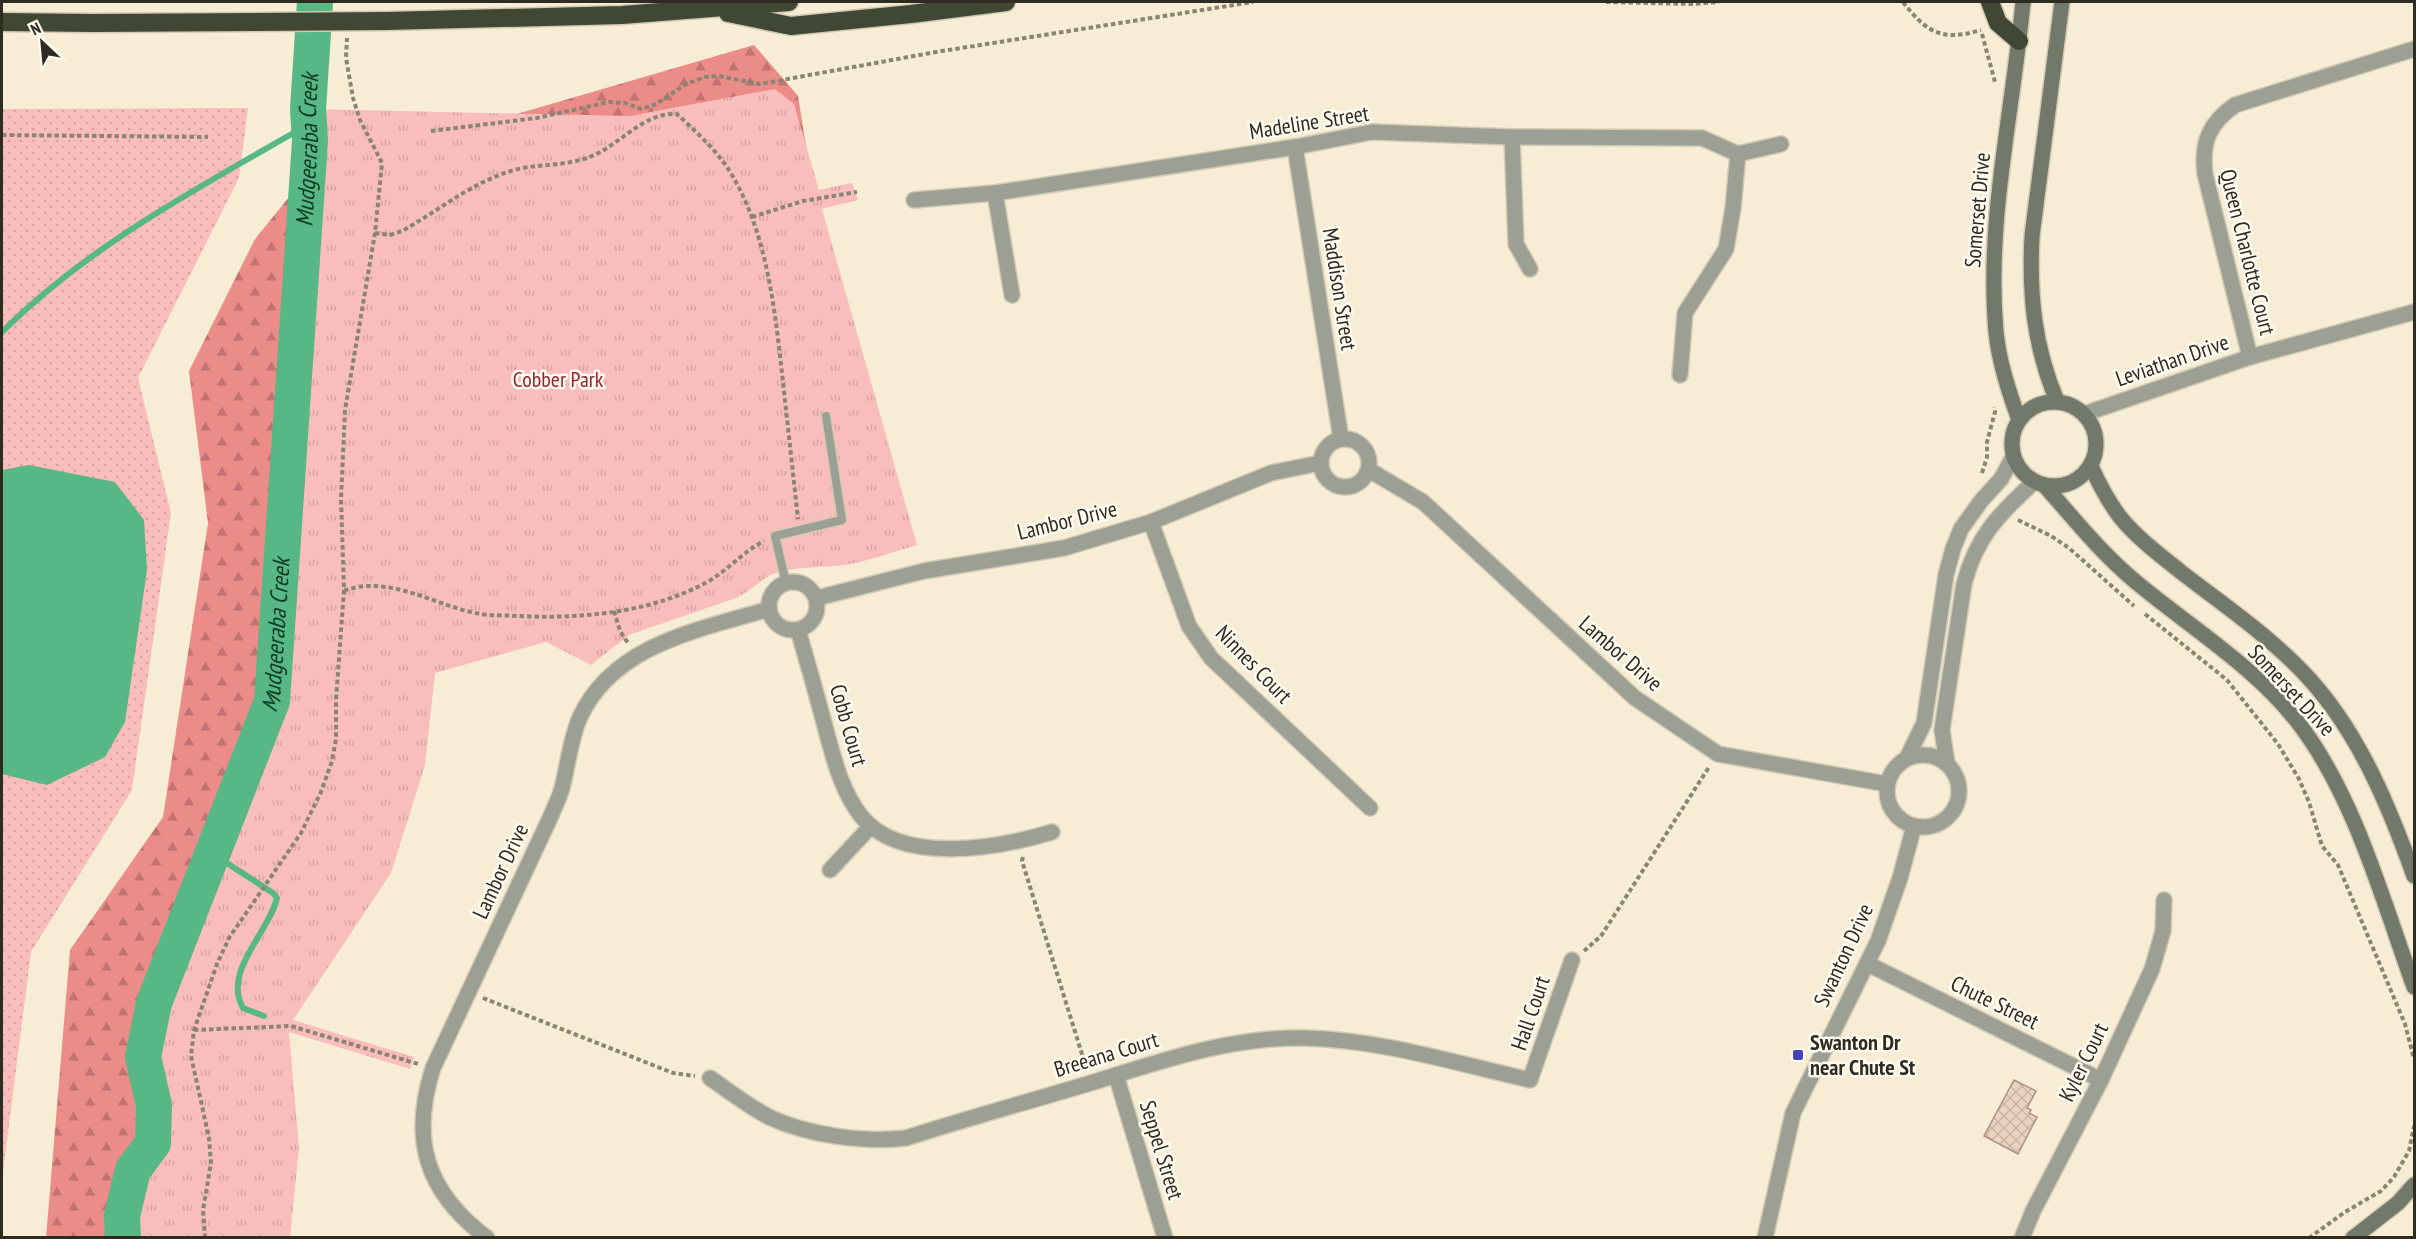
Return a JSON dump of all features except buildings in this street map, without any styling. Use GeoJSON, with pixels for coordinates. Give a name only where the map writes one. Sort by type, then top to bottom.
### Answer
{"type":"FeatureCollection","features":[{"type":"Feature","properties":{"kind":"highway"},"geometry":{"type":"LineString","coordinates":[[2,22],[387,21],[622,15],[711,10],[789,2]]}},
{"type":"Feature","properties":{"kind":"highway"},"geometry":{"type":"LineString","coordinates":[[711,10],[791,26],[1006,2]]}},
{"type":"Feature","properties":{"kind":"highway"},"geometry":{"type":"LineString","coordinates":[[1990,2],[1998,23],[2019,40]]}},
{"type":"Feature","properties":{"kind":"main road","name":"Somerset Drive"},"geometry":{"type":"LineString","coordinates":[[2019,420],[2008,387],[1996,334],[1993,272],[1996,222],[2023,2]]}},
{"type":"Feature","properties":{"kind":"main road"},"geometry":{"type":"LineString","coordinates":[[2057,402],[2043,369],[2031,295],[2030,268],[2032,236],[2062,2]]}},
{"type":"Feature","properties":{"kind":"main road"},"geometry":{"type":"LineString","coordinates":[[2013,457],[2011,443],[2013,430],[2019,420],[2035,406],[2057,402],[2071,405],[2084,414],[2094,429],[2097,441],[2091,466],[2074,482],[2060,486],[2040,484]]}},
{"type":"Feature","properties":{"kind":"main road","name":"Somerset Drive"},"geometry":{"type":"LineString","coordinates":[[2013,457],[2022,473],[2040,484],[2097,546],[2134,581],[2246,668],[2298,723],[2323,756],[2343,794],[2415,987]]}},
{"type":"Feature","properties":{"kind":"main road","name":"Somerset Drive"},"geometry":{"type":"LineString","coordinates":[[2091,466],[2101,489],[2121,518],[2157,552],[2272,644],[2301,670],[2330,704],[2357,746],[2380,789],[2415,876]]}},
{"type":"Feature","properties":{"kind":"main road"},"geometry":{"type":"LineString","coordinates":[[2353,1238],[2398,1203],[2415,1185]]}},
{"type":"Feature","properties":{"kind":"street","name":"Queen Charlotte Court"},"geometry":{"type":"LineString","coordinates":[[2250,357],[2205,174],[2203,158],[2208,132],[2223,113],[2235,105],[2415,49]]}},
{"type":"Feature","properties":{"kind":"street","name":"Madeline Street"},"geometry":{"type":"LineString","coordinates":[[914,200],[995,193],[1295,147],[1372,132],[1512,137],[1702,138],[1738,154]]}},
{"type":"Feature","properties":{"kind":"street"},"geometry":{"type":"LineString","coordinates":[[1512,137],[1516,243],[1530,269]]}},
{"type":"Feature","properties":{"kind":"street"},"geometry":{"type":"LineString","coordinates":[[1680,375],[1685,313],[1726,249],[1733,208],[1738,154],[1781,144]]}},
{"type":"Feature","properties":{"kind":"street","name":"Maddison Street"},"geometry":{"type":"LineString","coordinates":[[1295,147],[1341,439]]}},
{"type":"Feature","properties":{"kind":"street"},"geometry":{"type":"LineString","coordinates":[[995,193],[1011,296]]}},
{"type":"Feature","properties":{"kind":"street","name":"Leviathan Drive"},"geometry":{"type":"LineString","coordinates":[[2084,414],[2250,357],[2415,312]]}},
{"type":"Feature","properties":{"kind":"street"},"geometry":{"type":"LineString","coordinates":[[1341,439],[1351,439],[1360,443],[1370,460],[1369,470],[1360,483],[1346,488],[1338,487],[1325,478],[1320,463],[1326,447],[1341,439]]}},
{"type":"Feature","properties":{"kind":"street"},"geometry":{"type":"LineString","coordinates":[[1907,758],[1928,755],[1947,763],[1955,773],[1959,784],[1956,808],[1938,825],[1926,828],[1902,821],[1892,811],[1887,798],[1887,784],[1894,769],[1907,758],[1924,723],[1946,575],[1953,549],[1961,529],[1981,501],[2001,479],[2013,457]]}},
{"type":"Feature","properties":{"kind":"street","name":"Lambor Drive"},"geometry":{"type":"LineString","coordinates":[[817,598],[924,572],[1064,548],[1151,522],[1272,473],[1320,463]]}},
{"type":"Feature","properties":{"kind":"street","name":"Lambor Drive"},"geometry":{"type":"LineString","coordinates":[[1369,470],[1423,502],[1635,698],[1718,754],[1887,784]]}},
{"type":"Feature","properties":{"kind":"street"},"geometry":{"type":"LineString","coordinates":[[1947,763],[1942,730],[1964,584],[1970,562],[1984,533],[2006,507],[2040,484]]}},
{"type":"Feature","properties":{"kind":"street","name":"Ninnes Court"},"geometry":{"type":"LineString","coordinates":[[1151,522],[1189,626],[1211,658],[1370,808]]}},
{"type":"Feature","properties":{"kind":"street"},"geometry":{"type":"LineString","coordinates":[[794,581],[808,586],[817,598],[817,615],[806,627],[798,630],[788,630],[779,626],[772,619],[769,609],[772,593],[786,583],[794,581]]}},
{"type":"Feature","properties":{"kind":"street","name":"Lambor Drive"},"geometry":{"type":"LineString","coordinates":[[487,1238],[461,1217],[433,1176],[425,1152],[422,1124],[424,1095],[433,1068],[550,818],[561,789],[572,738],[580,716],[594,693],[614,672],[637,655],[679,636],[769,609]]}},
{"type":"Feature","properties":{"kind":"street","name":"Cobb Court"},"geometry":{"type":"LineString","coordinates":[[798,630],[839,774],[854,806],[880,834],[939,849],[1024,841],[1052,832]]}},
{"type":"Feature","properties":{"kind":"street"},"geometry":{"type":"LineString","coordinates":[[830,870],[871,825]]}},
{"type":"Feature","properties":{"kind":"street","name":"Swanton Drive"},"geometry":{"type":"LineString","coordinates":[[1765,1238],[1793,1113],[1805,1085],[1868,964],[1896,889],[1914,826]]}},
{"type":"Feature","properties":{"kind":"street","name":"Kyler Court"},"geometry":{"type":"LineString","coordinates":[[2022,1238],[2033,1211],[2101,1080],[2152,969],[2163,931],[2164,900]]}},
{"type":"Feature","properties":{"kind":"street","name":"Hall Court"},"geometry":{"type":"LineString","coordinates":[[1530,1080],[1572,960]]}},
{"type":"Feature","properties":{"kind":"street","name":"Chute Street"},"geometry":{"type":"LineString","coordinates":[[1868,964],[2101,1080]]}},
{"type":"Feature","properties":{"kind":"street","name":"Breeana Court"},"geometry":{"type":"LineString","coordinates":[[710,1078],[769,1117],[790,1125],[867,1141],[906,1137],[1168,1058],[1248,1041],[1323,1039],[1383,1048],[1530,1080]]}},
{"type":"Feature","properties":{"kind":"street","name":"Seppel Street"},"geometry":{"type":"LineString","coordinates":[[1116,1075],[1165,1238]]}},
{"type":"Feature","properties":{"kind":"lane"},"geometry":{"type":"LineString","coordinates":[[786,583],[775,536],[842,520],[826,416]]}},
{"type":"Feature","properties":{"kind":"path"},"geometry":{"type":"LineString","coordinates":[[431,131],[537,118],[609,102],[624,103],[641,109],[656,104],[686,84],[705,77],[718,76],[760,84],[958,48],[1253,2]]}},
{"type":"Feature","properties":{"kind":"path"},"geometry":{"type":"LineString","coordinates":[[1606,2],[1693,4],[1719,2]]}},
{"type":"Feature","properties":{"kind":"path"},"geometry":{"type":"LineString","coordinates":[[1903,2],[1918,21],[1942,35],[1967,34],[1998,23]]}},
{"type":"Feature","properties":{"kind":"path"},"geometry":{"type":"LineString","coordinates":[[205,1238],[203,1210],[211,1163],[209,1138],[191,1056],[194,1030],[217,964],[229,938],[301,833],[321,792],[332,761],[336,739],[336,700],[344,590],[341,499],[345,410],[375,233],[382,164],[360,120],[353,98],[346,58],[347,36]]}},
{"type":"Feature","properties":{"kind":"path"},"geometry":{"type":"LineString","coordinates":[[375,233],[390,235],[402,231],[488,180],[512,171],[574,162],[592,156],[608,149],[650,118],[666,113],[677,114],[711,147],[732,174],[752,217],[767,271],[777,326],[800,530]]}},
{"type":"Feature","properties":{"kind":"path"},"geometry":{"type":"LineString","coordinates":[[2,135],[208,137]]}},
{"type":"Feature","properties":{"kind":"path"},"geometry":{"type":"LineString","coordinates":[[752,217],[803,201],[857,192]]}},
{"type":"Feature","properties":{"kind":"path"},"geometry":{"type":"LineString","coordinates":[[344,590],[366,586],[392,588],[482,614],[541,617],[614,611],[651,604],[682,594],[709,580],[753,547],[775,536]]}},
{"type":"Feature","properties":{"kind":"path"},"geometry":{"type":"LineString","coordinates":[[614,611],[620,631],[637,655]]}},
{"type":"Feature","properties":{"kind":"path"},"geometry":{"type":"LineString","coordinates":[[1572,960],[1601,936],[1718,754]]}},
{"type":"Feature","properties":{"kind":"path"},"geometry":{"type":"LineString","coordinates":[[1024,841],[1022,861],[1091,1082]]}},
{"type":"Feature","properties":{"kind":"path"},"geometry":{"type":"LineString","coordinates":[[469,992],[673,1073],[710,1078]]}},
{"type":"Feature","properties":{"kind":"path"},"geometry":{"type":"LineString","coordinates":[[194,1030],[291,1026],[433,1068]]}},
{"type":"Feature","properties":{"kind":"path"},"geometry":{"type":"LineString","coordinates":[[2309,1238],[2345,1212],[2381,1191],[2394,1176],[2409,1151],[2415,1126]]}},
{"type":"Feature","properties":{"kind":"green space"},"geometry":{"type":"Polygon","coordinates":[[[754,45],[798,96],[812,183],[625,198],[183,1237],[46,1238],[70,950],[163,817],[208,523],[189,371],[255,239],[346,127],[413,144],[754,45]]]}},
{"type":"Feature","properties":{"kind":"green space","name":"Cobber Park"},"geometry":{"type":"Polygon","coordinates":[[[775,89],[794,104],[819,190],[852,183],[858,200],[822,209],[917,545],[854,563],[792,569],[775,573],[736,598],[629,635],[591,665],[546,642],[435,673],[425,765],[391,873],[293,1020],[414,1057],[410,1069],[289,1032],[299,1148],[290,1237],[123,1237],[122,1216],[133,1170],[153,1143],[154,1105],[143,1057],[154,1003],[272,701],[310,141],[308,109],[629,116],[775,89]]]}},
{"type":"Feature","properties":{"kind":"green space"},"geometry":{"type":"Polygon","coordinates":[[[248,108],[239,178],[138,378],[171,513],[132,790],[31,952],[2,1180],[2,109],[248,108]]]}},
{"type":"Feature","properties":{"kind":"shaded area"},"geometry":{"type":"Polygon","coordinates":[[[29,465],[115,482],[144,520],[147,570],[125,722],[105,757],[47,785],[2,774],[2,470],[29,465]]]}},
{"type":"Feature","properties":{"kind":"waterway","name":"Mudgeeraba Creek"},"geometry":{"type":"LineString","coordinates":[[123,1238],[122,1216],[133,1170],[153,1143],[154,1105],[143,1057],[154,1003],[272,701],[310,141],[308,109],[315,2]]}},
{"type":"Feature","properties":{"kind":"waterway"},"geometry":{"type":"LineString","coordinates":[[2,332],[72,271],[148,218],[309,124]]}},
{"type":"Feature","properties":{"kind":"waterway"},"geometry":{"type":"LineString","coordinates":[[213,854],[273,893],[277,898],[242,966],[238,980],[238,994],[243,1008],[264,1016]]}},
{"type":"Feature","properties":{"kind":"place","name":"Swanton Dr near Chute St"},"geometry":{"type":"Point","coordinates":[1798,1055]}}]}
